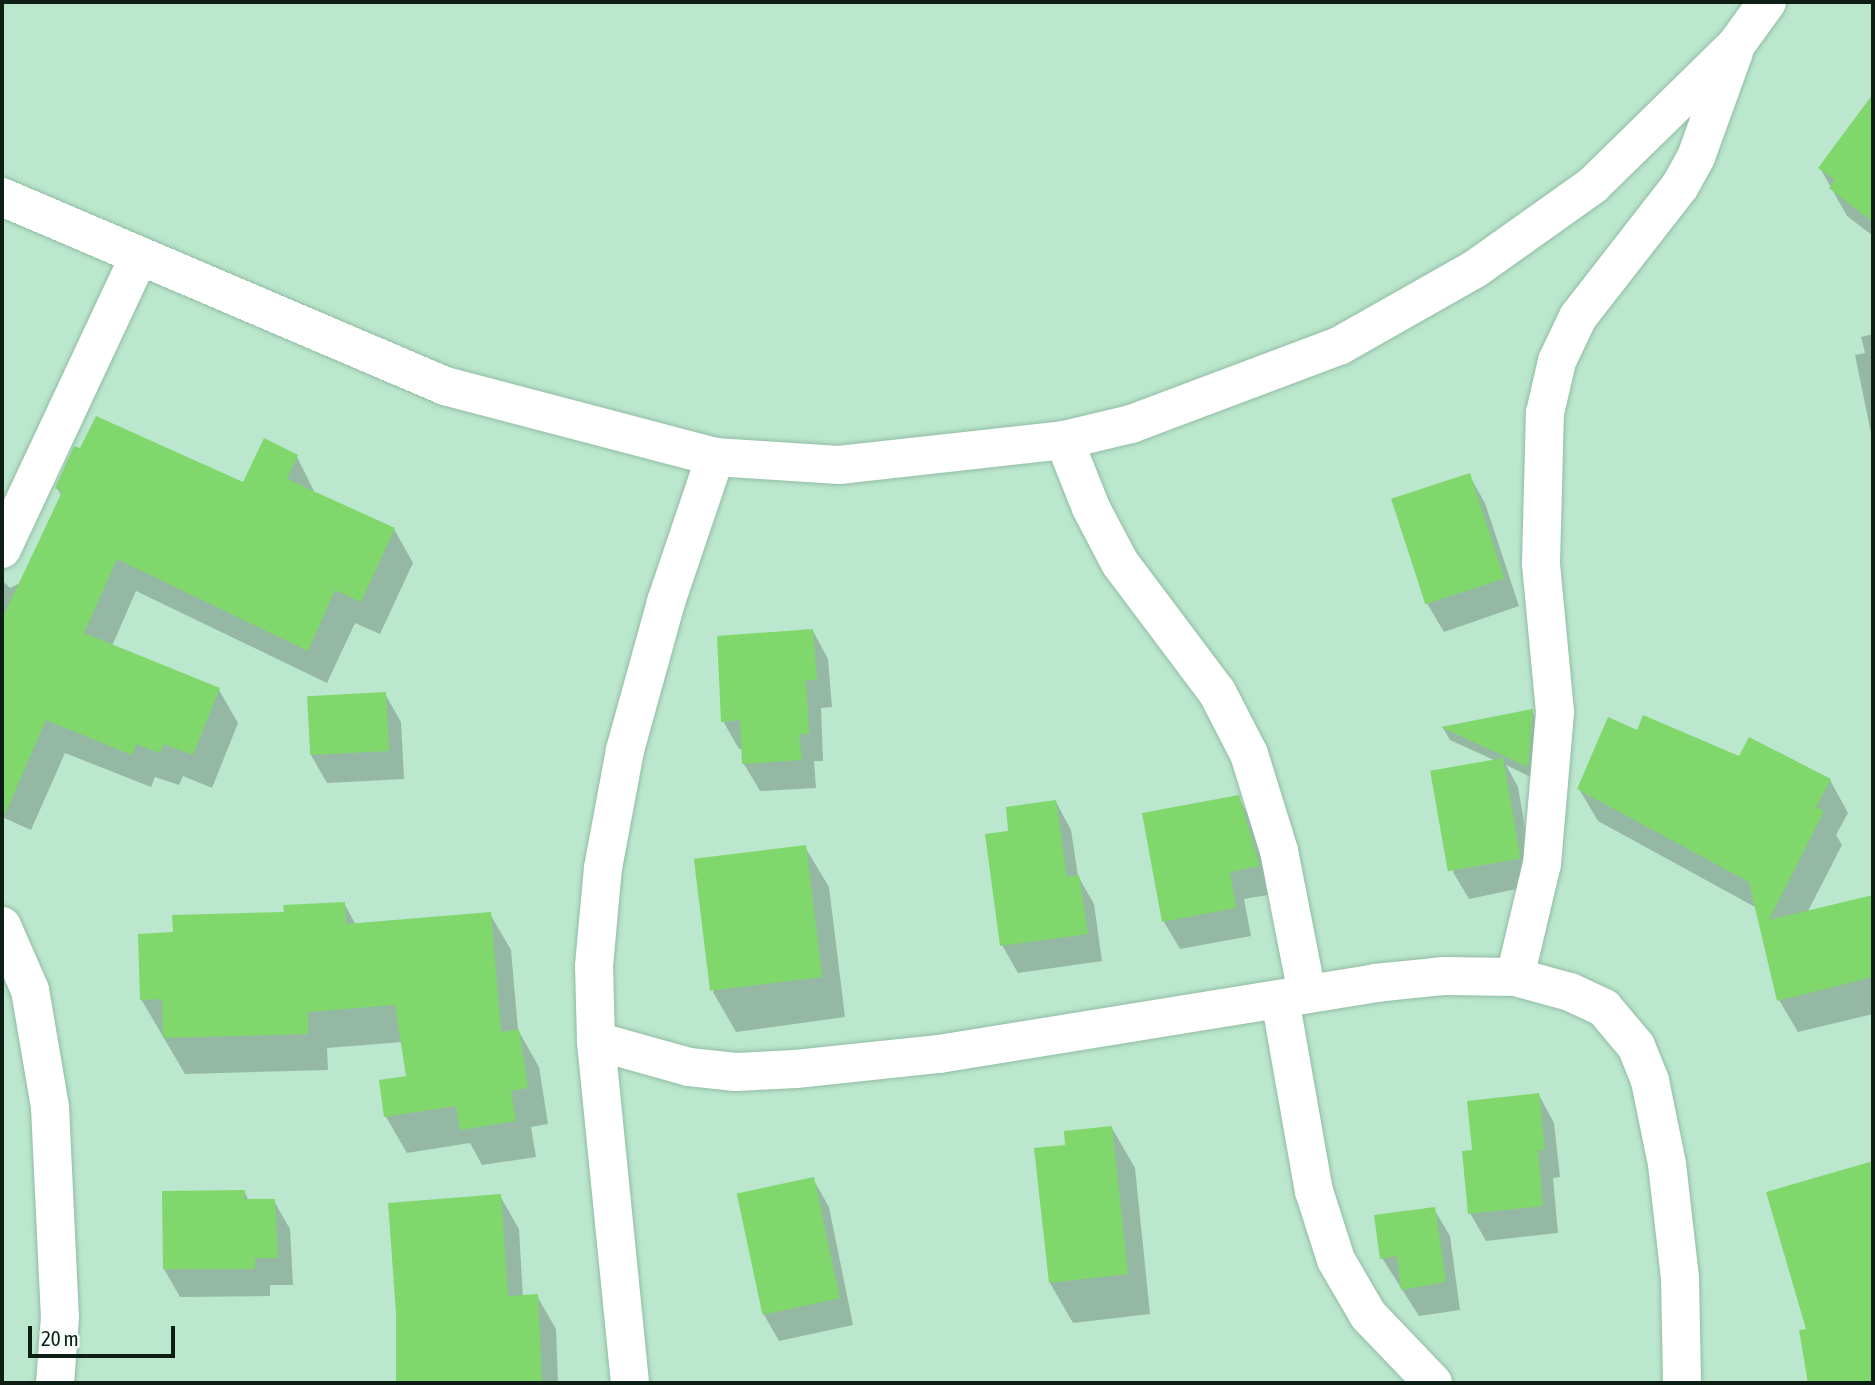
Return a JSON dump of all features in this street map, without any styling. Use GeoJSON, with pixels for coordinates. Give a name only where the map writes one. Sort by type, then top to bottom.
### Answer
{"type":"FeatureCollection","features":[{"type":"Feature","properties":{"kind":"street"},"geometry":{"type":"LineString","coordinates":[[2,197],[445,386],[715,457],[839,466],[1065,440],[1131,424],[1339,346],[1475,269],[1593,185],[1736,46],[1767,2]]}},
{"type":"Feature","properties":{"kind":"street"},"geometry":{"type":"LineString","coordinates":[[1514,977],[1542,864],[1555,712],[1541,563],[1545,413],[1557,361],[1578,317],[1680,186],[1696,158],[1736,46]]}},
{"type":"Feature","properties":{"kind":"street"},"geometry":{"type":"LineString","coordinates":[[2,549],[139,256]]}},
{"type":"Feature","properties":{"kind":"street"},"geometry":{"type":"LineString","coordinates":[[1065,440],[1091,508],[1120,563],[1217,692],[1249,754],[1279,850],[1314,1191],[1336,1260],[1368,1315],[1433,1383]]}},
{"type":"Feature","properties":{"kind":"street"},"geometry":{"type":"LineString","coordinates":[[630,1383],[596,1041],[594,966],[603,869],[625,750],[666,602],[715,457]]}},
{"type":"Feature","properties":{"kind":"street"},"geometry":{"type":"LineString","coordinates":[[2,926],[30,990],[50,1107],[60,1317],[55,1383]]}},
{"type":"Feature","properties":{"kind":"street"},"geometry":{"type":"LineString","coordinates":[[596,1041],[689,1066],[736,1072],[796,1069],[939,1054],[1293,996],[1444,976],[1514,977],[1570,992],[1604,1007],[1636,1046],[1650,1081],[1667,1164],[1680,1278],[1682,1383]]}},
{"type":"Feature","properties":{"kind":"building"},"geometry":{"type":"Polygon","coordinates":[[[1873,94],[1873,222],[1829,188],[1835,180],[1818,168],[1873,94]]]}},
{"type":"Feature","properties":{"kind":"building"},"geometry":{"type":"Polygon","coordinates":[[[96,416],[243,482],[264,438],[298,455],[287,479],[395,528],[361,602],[335,590],[308,651],[117,559],[84,633],[220,688],[193,755],[164,744],[160,753],[136,744],[132,755],[46,720],[2,821],[2,619],[62,492],[55,488],[74,446],[80,448],[96,416]]]}},
{"type":"Feature","properties":{"kind":"building"},"geometry":{"type":"Polygon","coordinates":[[[1470,473],[1504,579],[1425,604],[1391,499],[1470,473]]]}},
{"type":"Feature","properties":{"kind":"building"},"geometry":{"type":"Polygon","coordinates":[[[813,629],[817,680],[806,680],[809,734],[799,734],[802,760],[742,764],[740,720],[721,722],[717,636],[813,629]]]}},
{"type":"Feature","properties":{"kind":"building"},"geometry":{"type":"Polygon","coordinates":[[[386,692],[389,751],[310,755],[307,696],[386,692]]]}},
{"type":"Feature","properties":{"kind":"building"},"geometry":{"type":"Polygon","coordinates":[[[1533,709],[1528,767],[1441,727],[1533,709]]]}},
{"type":"Feature","properties":{"kind":"building"},"geometry":{"type":"Polygon","coordinates":[[[1643,715],[1739,756],[1749,737],[1831,779],[1816,807],[1824,811],[1769,920],[1873,895],[1873,977],[1777,1001],[1749,882],[1577,789],[1608,717],[1637,730],[1643,715]]]}},
{"type":"Feature","properties":{"kind":"building"},"geometry":{"type":"Polygon","coordinates":[[[1503,758],[1521,858],[1448,871],[1430,771],[1503,758]]]}},
{"type":"Feature","properties":{"kind":"building"},"geometry":{"type":"Polygon","coordinates":[[[1239,795],[1260,866],[1230,872],[1236,908],[1162,922],[1142,813],[1239,795]]]}},
{"type":"Feature","properties":{"kind":"building"},"geometry":{"type":"Polygon","coordinates":[[[1056,800],[1067,877],[1079,875],[1088,934],[1000,946],[985,834],[1008,831],[1006,807],[1056,800]]]}},
{"type":"Feature","properties":{"kind":"building"},"geometry":{"type":"Polygon","coordinates":[[[806,845],[822,977],[710,991],[694,859],[806,845]]]}},
{"type":"Feature","properties":{"kind":"building"},"geometry":{"type":"Polygon","coordinates":[[[345,902],[346,924],[491,912],[501,1032],[519,1029],[528,1088],[511,1091],[516,1121],[460,1130],[456,1106],[384,1117],[379,1080],[406,1076],[395,1005],[308,1012],[308,1034],[163,1038],[162,999],[140,1000],[138,934],[173,932],[172,915],[284,912],[283,905],[345,902]]]}},
{"type":"Feature","properties":{"kind":"building"},"geometry":{"type":"Polygon","coordinates":[[[1539,1093],[1545,1150],[1538,1150],[1543,1206],[1468,1214],[1462,1151],[1472,1150],[1467,1101],[1539,1093]]]}},
{"type":"Feature","properties":{"kind":"building"},"geometry":{"type":"Polygon","coordinates":[[[1112,1126],[1128,1274],[1049,1283],[1034,1148],[1065,1145],[1064,1131],[1112,1126]]]}},
{"type":"Feature","properties":{"kind":"building"},"geometry":{"type":"Polygon","coordinates":[[[1873,1161],[1873,1383],[1808,1383],[1799,1330],[1806,1329],[1766,1192],[1873,1161]]]}},
{"type":"Feature","properties":{"kind":"building"},"geometry":{"type":"Polygon","coordinates":[[[814,1177],[840,1298],[763,1315],[737,1193],[814,1177]]]}},
{"type":"Feature","properties":{"kind":"building"},"geometry":{"type":"Polygon","coordinates":[[[245,1190],[244,1199],[275,1199],[278,1258],[255,1258],[255,1269],[163,1269],[162,1191],[245,1190]]]}},
{"type":"Feature","properties":{"kind":"building"},"geometry":{"type":"Polygon","coordinates":[[[501,1194],[508,1296],[538,1294],[542,1383],[396,1383],[396,1313],[388,1203],[501,1194]]]}},
{"type":"Feature","properties":{"kind":"building"},"geometry":{"type":"Polygon","coordinates":[[[1435,1207],[1446,1282],[1401,1290],[1397,1256],[1380,1259],[1374,1215],[1435,1207]]]}}]}
